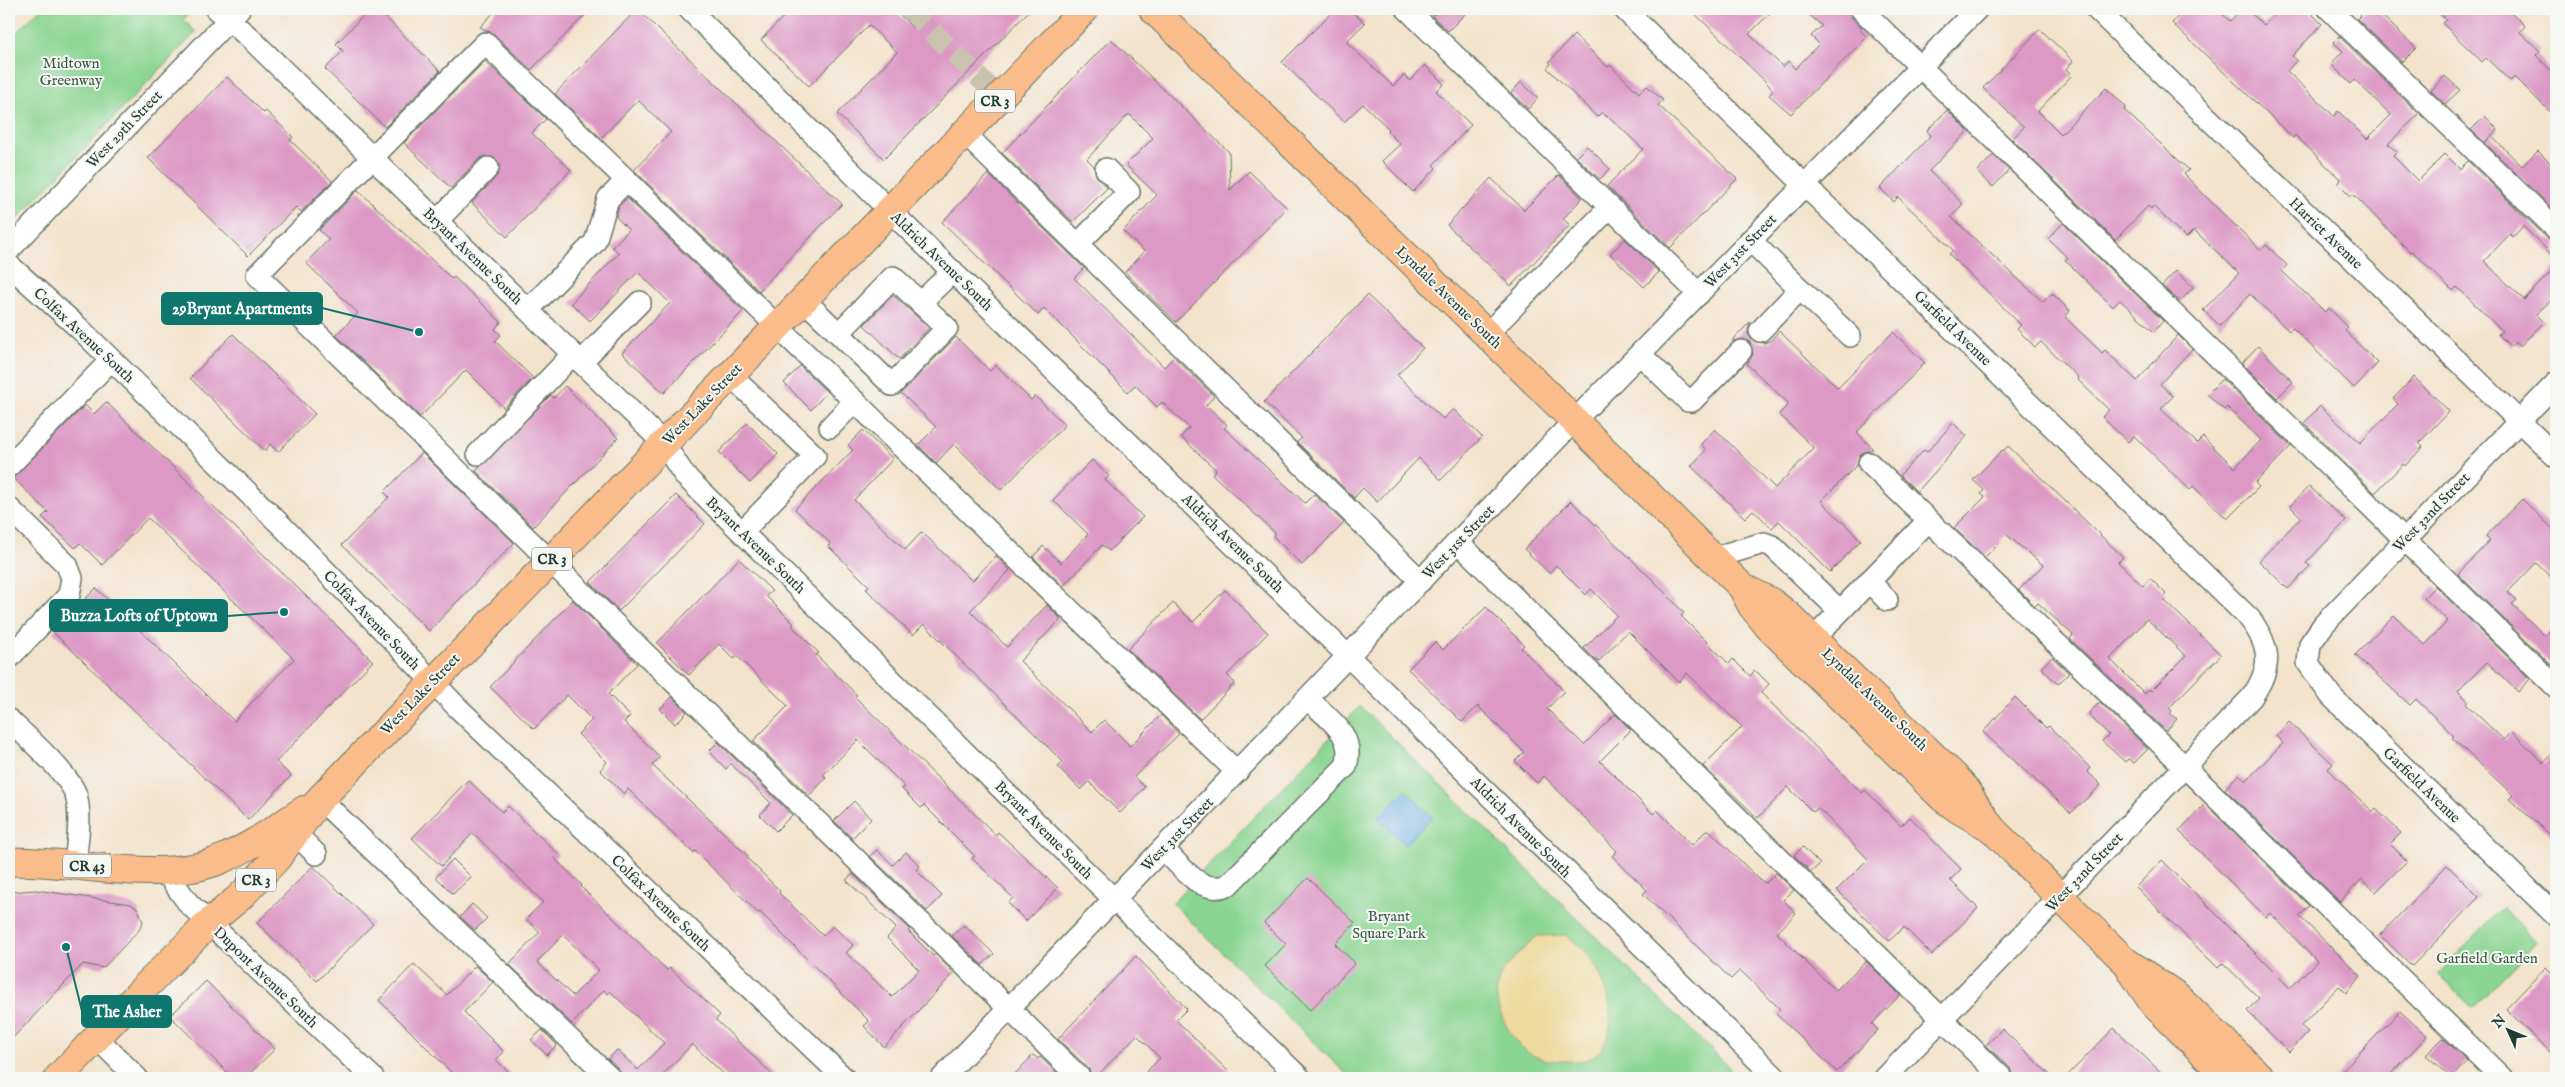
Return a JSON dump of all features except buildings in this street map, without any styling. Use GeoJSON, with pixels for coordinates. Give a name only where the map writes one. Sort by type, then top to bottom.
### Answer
{"type":"FeatureCollection","features":[{"type":"Feature","properties":{"kind":"main road","name":"West Lake Street"},"geometry":{"type":"LineString","coordinates":[[58,1078],[210,922],[240,897],[277,858],[320,799],[432,681],[1085,9]]}},
{"type":"Feature","properties":{"kind":"main road","name":"Lyndale Avenue South"},"geometry":{"type":"LineString","coordinates":[[1153,9],[1487,334],[1712,558],[1742,588],[1752,606],[1768,626],[1937,792],[1958,809],[1991,828]]}},
{"type":"Feature","properties":{"kind":"main road","name":"Lyndale Avenue South"},"geometry":{"type":"LineString","coordinates":[[1742,588],[1775,605],[1813,639],[1960,782],[1973,798],[1991,828],[2125,961],[2177,996],[2261,1078]]}},
{"type":"Feature","properties":{"kind":"main road","name":"West Lake Street"},"geometry":{"type":"LineString","coordinates":[[165,871],[221,860],[259,839],[320,799]]}},
{"type":"Feature","properties":{"kind":"main road","name":"CR 43"},"geometry":{"type":"LineString","coordinates":[[9,862],[165,871]]}},
{"type":"Feature","properties":{"kind":"main road","name":"Lyndale Avenue South"},"geometry":{"type":"LineString","coordinates":[[2125,961],[2153,1003],[2229,1078]]}},
{"type":"Feature","properties":{"kind":"street","name":"Aldrich Avenue South"},"geometry":{"type":"LineString","coordinates":[[690,9],[889,210],[1348,656],[1776,1078]]}},
{"type":"Feature","properties":{"kind":"street"},"geometry":{"type":"LineString","coordinates":[[1407,9],[1699,294]]}},
{"type":"Feature","properties":{"kind":"street","name":"Garfield Avenue"},"geometry":{"type":"LineString","coordinates":[[1624,9],[2250,619],[2262,635],[2268,657]]}},
{"type":"Feature","properties":{"kind":"street"},"geometry":{"type":"LineString","coordinates":[[1861,9],[2556,687]]}},
{"type":"Feature","properties":{"kind":"street","name":"West 31st Street"},"geometry":{"type":"LineString","coordinates":[[942,1078],[1574,421],[1977,9]]}},
{"type":"Feature","properties":{"kind":"street","name":"Harriet Avenue"},"geometry":{"type":"LineString","coordinates":[[2096,9],[2556,457]]}},
{"type":"Feature","properties":{"kind":"street"},"geometry":{"type":"LineString","coordinates":[[2329,9],[2556,228]]}},
{"type":"Feature","properties":{"kind":"street","name":"Bryant Avenue South"},"geometry":{"type":"LineString","coordinates":[[228,12],[373,158],[664,444],[685,476],[1300,1078]]}},
{"type":"Feature","properties":{"kind":"street","name":"West 29th Street"},"geometry":{"type":"LineString","coordinates":[[9,250],[228,12]]}},
{"type":"Feature","properties":{"kind":"street"},"geometry":{"type":"LineString","coordinates":[[1080,1078],[549,562],[257,275],[485,43],[1237,772]]}},
{"type":"Feature","properties":{"kind":"street"},"geometry":{"type":"LineString","coordinates":[[964,133],[1421,581]]}},
{"type":"Feature","properties":{"kind":"street"},"geometry":{"type":"LineString","coordinates":[[437,221],[488,168]]}},
{"type":"Feature","properties":{"kind":"street"},"geometry":{"type":"LineString","coordinates":[[1078,244],[1129,192],[1106,169]]}},
{"type":"Feature","properties":{"kind":"street"},"geometry":{"type":"LineString","coordinates":[[528,310],[595,242],[608,199],[627,180]]}},
{"type":"Feature","properties":{"kind":"street"},"geometry":{"type":"LineString","coordinates":[[1487,334],[1610,207]]}},
{"type":"Feature","properties":{"kind":"street"},"geometry":{"type":"LineString","coordinates":[[1750,240],[1850,336]]}},
{"type":"Feature","properties":{"kind":"street","name":"Colfax Avenue South"},"geometry":{"type":"LineString","coordinates":[[9,265],[112,360],[283,527],[432,681],[844,1078]]}},
{"type":"Feature","properties":{"kind":"street"},"geometry":{"type":"LineString","coordinates":[[920,304],[952,270]]}},
{"type":"Feature","properties":{"kind":"street"},"geometry":{"type":"LineString","coordinates":[[803,299],[892,384],[946,328],[893,278],[839,333]]}},
{"type":"Feature","properties":{"kind":"street"},"geometry":{"type":"LineString","coordinates":[[1760,331],[1800,289]]}},
{"type":"Feature","properties":{"kind":"street"},"geometry":{"type":"LineString","coordinates":[[478,454],[577,358],[640,302]]}},
{"type":"Feature","properties":{"kind":"street"},"geometry":{"type":"LineString","coordinates":[[1640,354],[1688,401],[1692,402],[1741,351]]}},
{"type":"Feature","properties":{"kind":"street"},"geometry":{"type":"LineString","coordinates":[[9,466],[112,360]]}},
{"type":"Feature","properties":{"kind":"street"},"geometry":{"type":"LineString","coordinates":[[730,375],[815,456],[742,531]]}},
{"type":"Feature","properties":{"kind":"street","name":"West 32nd Street"},"geometry":{"type":"LineString","coordinates":[[2310,644],[2324,624],[2556,383]]}},
{"type":"Feature","properties":{"kind":"street"},"geometry":{"type":"LineString","coordinates":[[830,427],[856,401]]}},
{"type":"Feature","properties":{"kind":"street"},"geometry":{"type":"LineString","coordinates":[[1869,463],[2185,767],[2502,1078]]}},
{"type":"Feature","properties":{"kind":"street"},"geometry":{"type":"LineString","coordinates":[[9,508],[67,565],[72,578],[69,595],[9,658]]}},
{"type":"Feature","properties":{"kind":"street"},"geometry":{"type":"LineString","coordinates":[[1813,639],[1928,521]]}},
{"type":"Feature","properties":{"kind":"street"},"geometry":{"type":"LineString","coordinates":[[1458,542],[2002,1078]]}},
{"type":"Feature","properties":{"kind":"street"},"geometry":{"type":"LineString","coordinates":[[1712,558],[1764,543],[1772,546],[1840,611]]}},
{"type":"Feature","properties":{"kind":"street"},"geometry":{"type":"LineString","coordinates":[[1869,581],[1887,600]]}},
{"type":"Feature","properties":{"kind":"street","name":"Garfield Avenue"},"geometry":{"type":"LineString","coordinates":[[2310,644],[2308,663],[2331,696],[2556,916]]}},
{"type":"Feature","properties":{"kind":"street","name":"West 32nd Street"},"geometry":{"type":"LineString","coordinates":[[1885,1078],[2251,698],[2264,680],[2268,657]]}},
{"type":"Feature","properties":{"kind":"street"},"geometry":{"type":"LineString","coordinates":[[1163,849],[1200,884],[1218,889],[1228,885],[1346,766],[1350,752],[1348,740],[1308,699]]}},
{"type":"Feature","properties":{"kind":"street"},"geometry":{"type":"LineString","coordinates":[[9,720],[60,771],[75,793],[79,816],[75,865]]}},
{"type":"Feature","properties":{"kind":"street"},"geometry":{"type":"LineString","coordinates":[[320,799],[610,1078]]}},
{"type":"Feature","properties":{"kind":"street"},"geometry":{"type":"LineString","coordinates":[[295,833],[316,854]]}},
{"type":"Feature","properties":{"kind":"street","name":"Dupont Avenue South"},"geometry":{"type":"LineString","coordinates":[[165,871],[190,904],[372,1078]]}},
{"type":"Feature","properties":{"kind":"street"},"geometry":{"type":"LineString","coordinates":[[96,1038],[137,1078]]}},
{"type":"Feature","properties":{"kind":"green space","name":"Midtown Greenway"},"geometry":{"type":"Polygon","coordinates":[[[40,9],[193,9],[183,20],[196,32],[12,224],[9,221],[9,41],[40,9]]]}},
{"type":"Feature","properties":{"kind":"green space","name":"Bryant Square Park"},"geometry":{"type":"Polygon","coordinates":[[[1360,706],[1740,1078],[1350,1078],[1172,903],[1360,706]]]}},
{"type":"Feature","properties":{"kind":"green space","name":"Garfield Garden"},"geometry":{"type":"Polygon","coordinates":[[[2502,908],[2537,942],[2473,1008],[2438,974],[2502,908]]]}},
{"type":"Feature","properties":{"kind":"sand"},"geometry":{"type":"Polygon","coordinates":[[[1566,935],[1584,951],[1599,972],[1608,998],[1610,1013],[1607,1039],[1601,1050],[1590,1058],[1580,1061],[1542,1059],[1526,1051],[1519,1045],[1508,1029],[1497,1001],[1498,983],[1503,972],[1537,936],[1566,935]]]}},
{"type":"Feature","properties":{"kind":"water"},"geometry":{"type":"Polygon","coordinates":[[[1406,790],[1432,817],[1405,845],[1378,818],[1406,790]]]}},
{"type":"Feature","properties":{"kind":"tunnel"},"geometry":{"type":"LineString","coordinates":[[909,9],[999,97]]}},
{"type":"Feature","properties":{"kind":"place","name":"29Bryant Apartments"},"geometry":{"type":"Point","coordinates":[419,332]}},
{"type":"Feature","properties":{"kind":"place","name":"Buzza Lofts of Uptown"},"geometry":{"type":"Point","coordinates":[284,612]}},
{"type":"Feature","properties":{"kind":"place","name":"The Asher"},"geometry":{"type":"Point","coordinates":[66,947]}}]}
